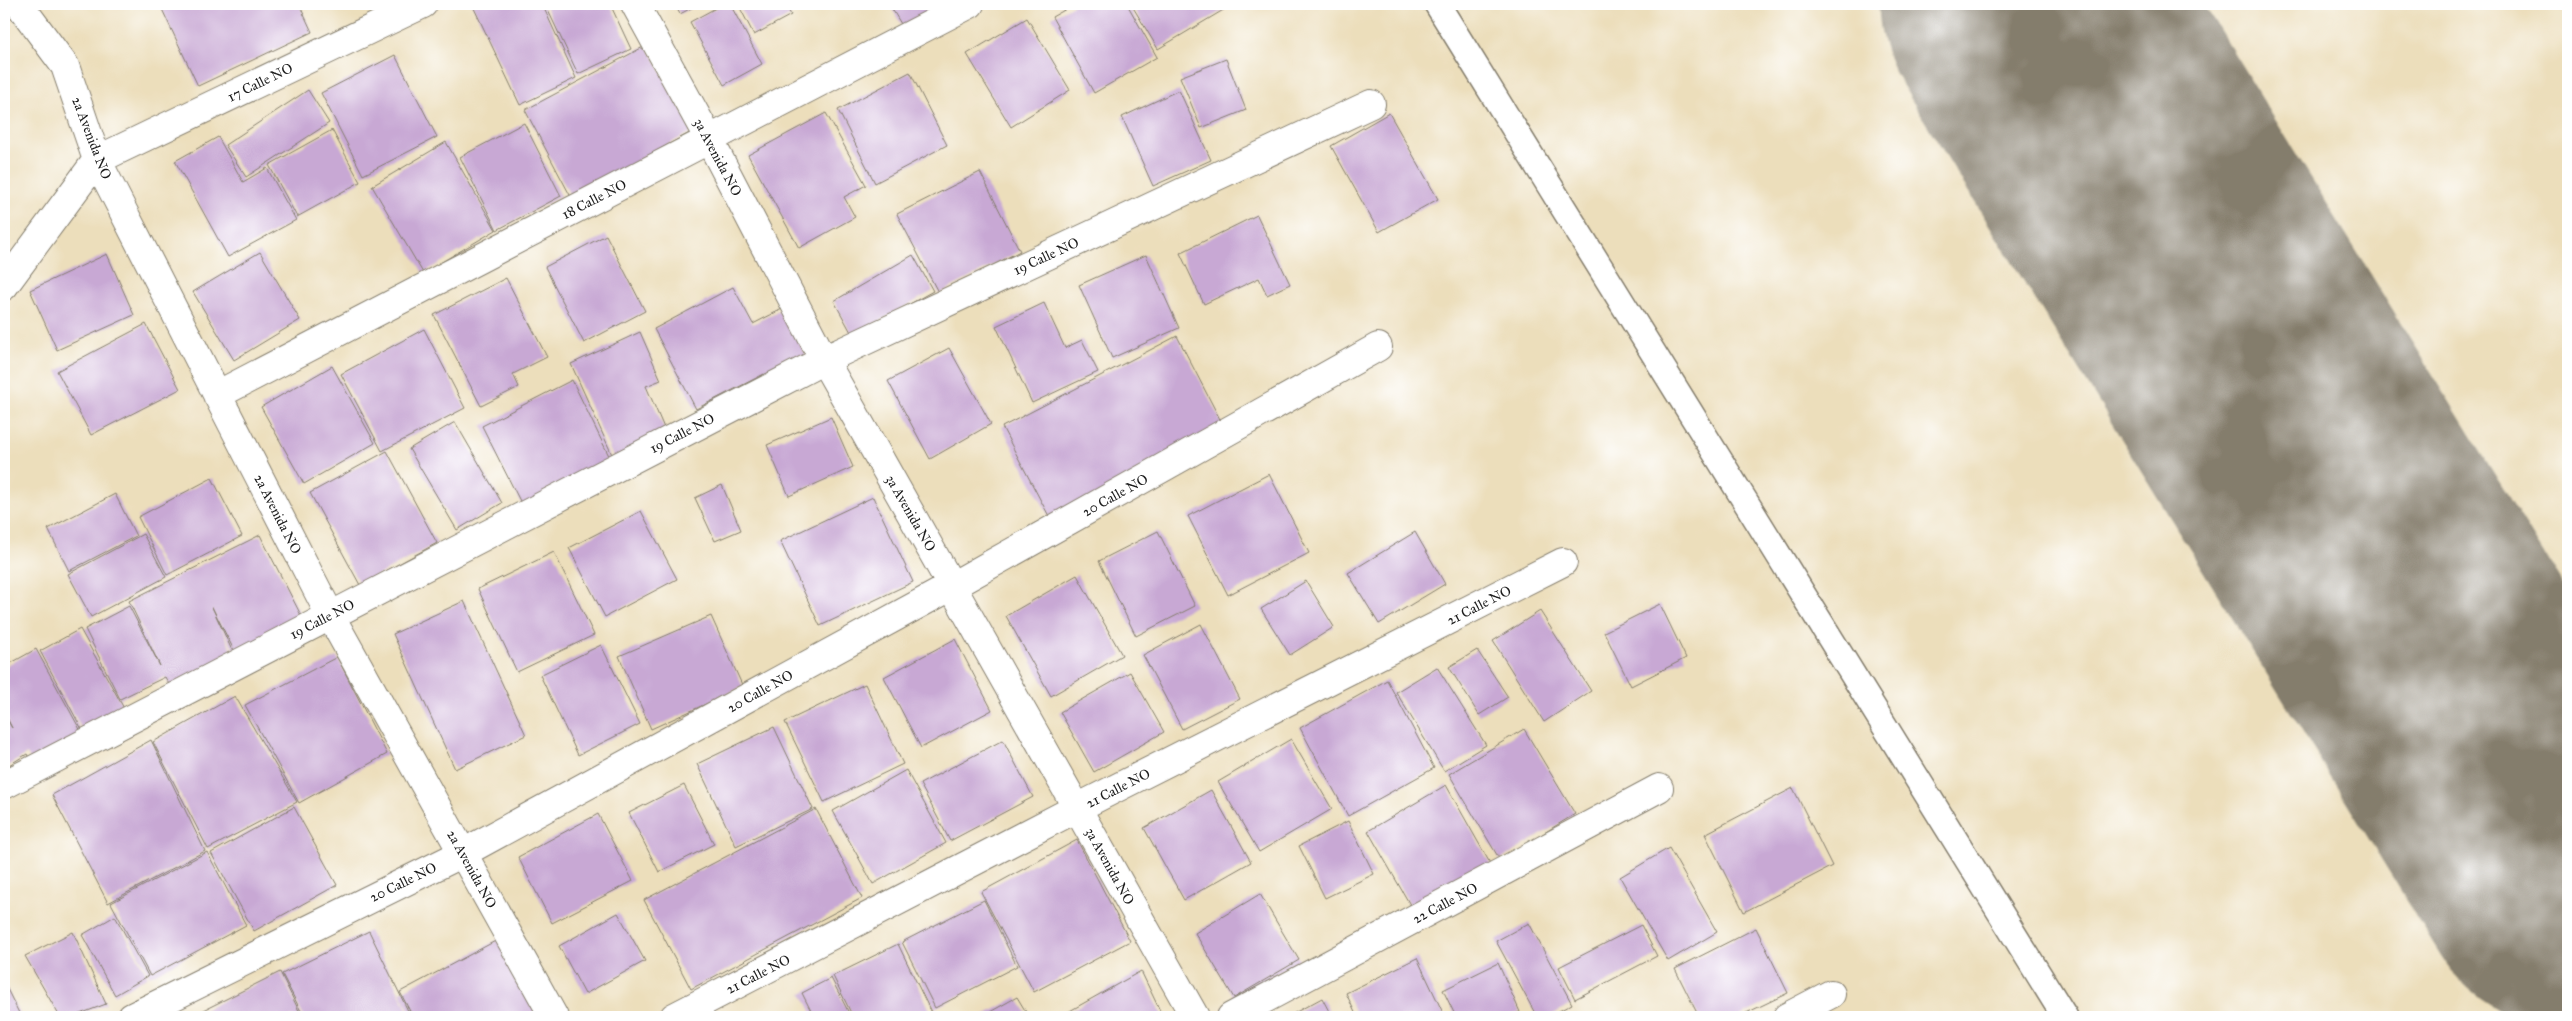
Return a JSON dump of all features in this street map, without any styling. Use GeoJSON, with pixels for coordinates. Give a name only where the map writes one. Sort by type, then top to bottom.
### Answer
{"type":"FeatureCollection","features":[{"type":"Feature","properties":{"kind":"street","name":"2a Avenida NO"},"geometry":{"type":"LineString","coordinates":[[19,4],[65,66],[97,160],[330,615],[554,1017]]}},
{"type":"Feature","properties":{"kind":"street","name":"17 Calle NO"},"geometry":{"type":"LineString","coordinates":[[97,160],[423,4]]}},
{"type":"Feature","properties":{"kind":"street","name":"3a Avenida NO"},"geometry":{"type":"LineString","coordinates":[[634,4],[709,139],[824,360],[1195,1017]]}},
{"type":"Feature","properties":{"kind":"street","name":"18 Calle NO"},"geometry":{"type":"LineString","coordinates":[[217,395],[970,4]]}},
{"type":"Feature","properties":{"kind":"street","name":"19 Calle NO"},"geometry":{"type":"LineString","coordinates":[[4,784],[824,360],[1372,104]]}},
{"type":"Feature","properties":{"kind":"street"},"geometry":{"type":"LineString","coordinates":[[4,286],[97,160]]}},
{"type":"Feature","properties":{"kind":"street","name":"20 Calle NO"},"geometry":{"type":"LineString","coordinates":[[132,1017],[463,853],[952,586],[1378,347]]}},
{"type":"Feature","properties":{"kind":"street","name":"21 Calle NO"},"geometry":{"type":"LineString","coordinates":[[674,1017],[1077,808],[1563,562]]}},
{"type":"Feature","properties":{"kind":"street","name":"22 Calle NO"},"geometry":{"type":"LineString","coordinates":[[1231,1017],[1659,788]]}},
{"type":"Feature","properties":{"kind":"street"},"geometry":{"type":"LineString","coordinates":[[1787,1017],[1831,994]]}},
{"type":"Feature","properties":{"kind":"lane"},"geometry":{"type":"LineString","coordinates":[[1437,4],[2064,1017]]}},
{"type":"Feature","properties":{"kind":"building"},"geometry":{"type":"Polygon","coordinates":[[[167,4],[299,4],[312,32],[198,86],[161,7],[167,4]]]}},
{"type":"Feature","properties":{"kind":"building"},"geometry":{"type":"Polygon","coordinates":[[[472,4],[542,4],[576,78],[520,105],[472,4]]]}},
{"type":"Feature","properties":{"kind":"building"},"geometry":{"type":"Polygon","coordinates":[[[545,4],[610,4],[631,49],[578,74],[545,4]]]}},
{"type":"Feature","properties":{"kind":"building"},"geometry":{"type":"Polygon","coordinates":[[[674,4],[699,4],[680,14],[674,4]]]}},
{"type":"Feature","properties":{"kind":"building"},"geometry":{"type":"Polygon","coordinates":[[[723,4],[730,4],[762,64],[724,85],[690,22],[723,4]]]}},
{"type":"Feature","properties":{"kind":"building"},"geometry":{"type":"Polygon","coordinates":[[[738,4],[785,4],[791,15],[754,35],[738,4]]]}},
{"type":"Feature","properties":{"kind":"building"},"geometry":{"type":"Polygon","coordinates":[[[889,4],[946,4],[904,29],[889,4]]]}},
{"type":"Feature","properties":{"kind":"building"},"geometry":{"type":"Polygon","coordinates":[[[1075,4],[1127,4],[1157,57],[1094,93],[1052,17],[1075,4]]]}},
{"type":"Feature","properties":{"kind":"building"},"geometry":{"type":"Polygon","coordinates":[[[1131,4],[1222,4],[1225,9],[1158,49],[1131,4]]]}},
{"type":"Feature","properties":{"kind":"building"},"geometry":{"type":"Polygon","coordinates":[[[1027,18],[1070,90],[1011,127],[967,54],[1027,18]]]}},
{"type":"Feature","properties":{"kind":"building"},"geometry":{"type":"Polygon","coordinates":[[[647,45],[693,131],[571,197],[525,110],[647,45]]]}},
{"type":"Feature","properties":{"kind":"building"},"geometry":{"type":"Polygon","coordinates":[[[395,55],[437,137],[363,175],[321,93],[395,55]]]}},
{"type":"Feature","properties":{"kind":"building"},"geometry":{"type":"Polygon","coordinates":[[[1226,59],[1246,110],[1201,128],[1180,77],[1226,59]]]}},
{"type":"Feature","properties":{"kind":"building"},"geometry":{"type":"Polygon","coordinates":[[[910,72],[947,145],[875,183],[838,110],[910,72]]]}},
{"type":"Feature","properties":{"kind":"building"},"geometry":{"type":"Polygon","coordinates":[[[308,90],[329,123],[246,177],[225,145],[308,90]]]}},
{"type":"Feature","properties":{"kind":"building"},"geometry":{"type":"Polygon","coordinates":[[[1179,90],[1211,160],[1153,186],[1122,117],[1179,90]]]}},
{"type":"Feature","properties":{"kind":"building"},"geometry":{"type":"Polygon","coordinates":[[[826,113],[866,185],[844,197],[855,217],[799,248],[748,155],[826,113]]]}},
{"type":"Feature","properties":{"kind":"building"},"geometry":{"type":"Polygon","coordinates":[[[1389,113],[1438,199],[1379,232],[1331,146],[1389,113]]]}},
{"type":"Feature","properties":{"kind":"building"},"geometry":{"type":"Polygon","coordinates":[[[524,123],[561,196],[497,230],[460,157],[524,123]]]}},
{"type":"Feature","properties":{"kind":"building"},"geometry":{"type":"Polygon","coordinates":[[[332,130],[360,182],[297,217],[269,165],[332,130]]]}},
{"type":"Feature","properties":{"kind":"building"},"geometry":{"type":"Polygon","coordinates":[[[218,137],[243,182],[267,168],[296,220],[228,257],[175,161],[218,137]]]}},
{"type":"Feature","properties":{"kind":"building"},"geometry":{"type":"Polygon","coordinates":[[[446,142],[496,230],[423,273],[372,186],[446,142]]]}},
{"type":"Feature","properties":{"kind":"building"},"geometry":{"type":"Polygon","coordinates":[[[980,172],[1020,251],[939,294],[897,214],[980,172]]]}},
{"type":"Feature","properties":{"kind":"building"},"geometry":{"type":"Polygon","coordinates":[[[1257,215],[1290,284],[1267,295],[1259,278],[1204,304],[1180,253],[1257,215]]]}},
{"type":"Feature","properties":{"kind":"building"},"geometry":{"type":"Polygon","coordinates":[[[606,235],[645,311],[584,343],[545,267],[606,235]]]}},
{"type":"Feature","properties":{"kind":"building"},"geometry":{"type":"Polygon","coordinates":[[[260,252],[300,320],[234,360],[193,292],[260,252]]]}},
{"type":"Feature","properties":{"kind":"building"},"geometry":{"type":"Polygon","coordinates":[[[107,254],[134,315],[57,350],[30,290],[107,254]]]}},
{"type":"Feature","properties":{"kind":"building"},"geometry":{"type":"Polygon","coordinates":[[[913,255],[933,291],[853,336],[834,301],[913,255]]]}},
{"type":"Feature","properties":{"kind":"building"},"geometry":{"type":"Polygon","coordinates":[[[1146,255],[1179,328],[1112,358],[1079,285],[1146,255]]]}},
{"type":"Feature","properties":{"kind":"building"},"geometry":{"type":"Polygon","coordinates":[[[506,278],[547,357],[513,374],[519,387],[481,406],[434,315],[506,278]]]}},
{"type":"Feature","properties":{"kind":"building"},"geometry":{"type":"Polygon","coordinates":[[[733,287],[753,324],[782,309],[810,362],[769,384],[764,374],[696,409],[654,329],[733,287]]]}},
{"type":"Feature","properties":{"kind":"building"},"geometry":{"type":"Polygon","coordinates":[[[1044,303],[1065,348],[1082,340],[1098,372],[1032,403],[996,326],[1044,303]]]}},
{"type":"Feature","properties":{"kind":"building"},"geometry":{"type":"Polygon","coordinates":[[[146,324],[180,389],[91,435],[57,371],[146,324]]]}},
{"type":"Feature","properties":{"kind":"building"},"geometry":{"type":"Polygon","coordinates":[[[424,329],[465,408],[382,451],[341,374],[424,329]]]}},
{"type":"Feature","properties":{"kind":"building"},"geometry":{"type":"Polygon","coordinates":[[[640,332],[661,380],[646,386],[667,435],[614,459],[571,364],[640,332]]]}},
{"type":"Feature","properties":{"kind":"building"},"geometry":{"type":"Polygon","coordinates":[[[1177,336],[1225,429],[1051,520],[1002,427],[1177,336]]]}},
{"type":"Feature","properties":{"kind":"building"},"geometry":{"type":"Polygon","coordinates":[[[949,348],[991,424],[930,459],[888,381],[949,348]]]}},
{"type":"Feature","properties":{"kind":"building"},"geometry":{"type":"Polygon","coordinates":[[[332,366],[375,443],[304,484],[261,407],[332,366]]]}},
{"type":"Feature","properties":{"kind":"building"},"geometry":{"type":"Polygon","coordinates":[[[572,380],[612,462],[523,507],[482,426],[572,380]]]}},
{"type":"Feature","properties":{"kind":"building"},"geometry":{"type":"Polygon","coordinates":[[[831,417],[853,467],[789,496],[767,445],[831,417]]]}},
{"type":"Feature","properties":{"kind":"building"},"geometry":{"type":"Polygon","coordinates":[[[455,422],[502,503],[457,530],[409,449],[455,422]]]}},
{"type":"Feature","properties":{"kind":"building"},"geometry":{"type":"Polygon","coordinates":[[[387,451],[437,543],[360,585],[310,493],[387,451]]]}},
{"type":"Feature","properties":{"kind":"building"},"geometry":{"type":"Polygon","coordinates":[[[1269,474],[1309,553],[1228,595],[1188,516],[1269,474]]]}},
{"type":"Feature","properties":{"kind":"building"},"geometry":{"type":"Polygon","coordinates":[[[212,478],[242,536],[167,575],[138,517],[212,478]]]}},
{"type":"Feature","properties":{"kind":"building"},"geometry":{"type":"Polygon","coordinates":[[[722,485],[741,530],[715,541],[695,498],[722,485]]]}},
{"type":"Feature","properties":{"kind":"building"},"geometry":{"type":"Polygon","coordinates":[[[115,494],[136,536],[69,571],[48,529],[115,494]]]}},
{"type":"Feature","properties":{"kind":"building"},"geometry":{"type":"Polygon","coordinates":[[[873,497],[913,582],[820,626],[780,541],[873,497]]]}},
{"type":"Feature","properties":{"kind":"building"},"geometry":{"type":"Polygon","coordinates":[[[641,511],[677,579],[605,617],[569,548],[641,511]]]}},
{"type":"Feature","properties":{"kind":"building"},"geometry":{"type":"Polygon","coordinates":[[[1158,531],[1195,606],[1136,636],[1099,561],[1158,531]]]}},
{"type":"Feature","properties":{"kind":"building"},"geometry":{"type":"Polygon","coordinates":[[[1415,532],[1445,584],[1379,624],[1348,573],[1415,532]]]}},
{"type":"Feature","properties":{"kind":"building"},"geometry":{"type":"Polygon","coordinates":[[[143,534],[166,577],[91,617],[68,574],[143,534]]]}},
{"type":"Feature","properties":{"kind":"building"},"geometry":{"type":"Polygon","coordinates":[[[260,535],[304,621],[237,656],[212,607],[235,657],[171,688],[165,677],[120,699],[85,629],[129,606],[160,666],[129,601],[260,535]]]}},
{"type":"Feature","properties":{"kind":"building"},"geometry":{"type":"Polygon","coordinates":[[[554,552],[594,635],[517,672],[478,589],[554,552]]]}},
{"type":"Feature","properties":{"kind":"building"},"geometry":{"type":"Polygon","coordinates":[[[1077,575],[1122,655],[1051,696],[1006,616],[1077,575]]]}},
{"type":"Feature","properties":{"kind":"building"},"geometry":{"type":"Polygon","coordinates":[[[1306,581],[1334,627],[1290,655],[1261,609],[1306,581]]]}},
{"type":"Feature","properties":{"kind":"building"},"geometry":{"type":"Polygon","coordinates":[[[464,601],[526,735],[455,769],[393,634],[464,601]]]}},
{"type":"Feature","properties":{"kind":"building"},"geometry":{"type":"Polygon","coordinates":[[[1660,604],[1686,658],[1631,686],[1604,632],[1660,604]]]}},
{"type":"Feature","properties":{"kind":"building"},"geometry":{"type":"Polygon","coordinates":[[[1540,611],[1591,691],[1544,722],[1493,641],[1540,611]]]}},
{"type":"Feature","properties":{"kind":"building"},"geometry":{"type":"Polygon","coordinates":[[[711,616],[743,687],[651,729],[619,656],[711,616]]]}},
{"type":"Feature","properties":{"kind":"building"},"geometry":{"type":"Polygon","coordinates":[[[1201,624],[1240,699],[1182,729],[1143,655],[1201,624]]]}},
{"type":"Feature","properties":{"kind":"building"},"geometry":{"type":"Polygon","coordinates":[[[80,629],[126,712],[85,735],[40,651],[80,629]]]}},
{"type":"Feature","properties":{"kind":"building"},"geometry":{"type":"Polygon","coordinates":[[[955,639],[992,710],[921,748],[884,677],[955,639]]]}},
{"type":"Feature","properties":{"kind":"building"},"geometry":{"type":"Polygon","coordinates":[[[601,645],[640,724],[578,755],[540,675],[601,645]]]}},
{"type":"Feature","properties":{"kind":"building"},"geometry":{"type":"Polygon","coordinates":[[[36,649],[83,735],[32,763],[27,754],[4,768],[4,714],[12,728],[4,712],[4,667],[36,649]]]}},
{"type":"Feature","properties":{"kind":"building"},"geometry":{"type":"Polygon","coordinates":[[[1477,650],[1508,697],[1479,715],[1449,667],[1477,650]]]}},
{"type":"Feature","properties":{"kind":"building"},"geometry":{"type":"Polygon","coordinates":[[[337,657],[387,754],[299,803],[245,705],[337,657]]]}},
{"type":"Feature","properties":{"kind":"building"},"geometry":{"type":"Polygon","coordinates":[[[1437,667],[1486,745],[1444,771],[1396,692],[1437,667]]]}},
{"type":"Feature","properties":{"kind":"building"},"geometry":{"type":"Polygon","coordinates":[[[1130,672],[1164,732],[1094,772],[1060,712],[1130,672]]]}},
{"type":"Feature","properties":{"kind":"building"},"geometry":{"type":"Polygon","coordinates":[[[1387,680],[1434,768],[1348,816],[1300,728],[1387,680]]]}},
{"type":"Feature","properties":{"kind":"building"},"geometry":{"type":"Polygon","coordinates":[[[865,684],[903,764],[824,802],[785,722],[865,684]]]}},
{"type":"Feature","properties":{"kind":"building"},"geometry":{"type":"Polygon","coordinates":[[[235,696],[297,802],[208,849],[153,742],[235,696]]]}},
{"type":"Feature","properties":{"kind":"building"},"geometry":{"type":"Polygon","coordinates":[[[774,727],[813,809],[736,846],[697,764],[774,727]]]}},
{"type":"Feature","properties":{"kind":"building"},"geometry":{"type":"Polygon","coordinates":[[[1524,729],[1575,814],[1500,860],[1449,774],[1524,729]]]}},
{"type":"Feature","properties":{"kind":"building"},"geometry":{"type":"Polygon","coordinates":[[[1291,739],[1332,809],[1259,852],[1218,782],[1291,739]]]}},
{"type":"Feature","properties":{"kind":"building"},"geometry":{"type":"Polygon","coordinates":[[[151,740],[205,851],[108,903],[52,795],[151,740]]]}},
{"type":"Feature","properties":{"kind":"building"},"geometry":{"type":"Polygon","coordinates":[[[1003,740],[1033,797],[950,841],[920,784],[1003,740]]]}},
{"type":"Feature","properties":{"kind":"building"},"geometry":{"type":"Polygon","coordinates":[[[906,770],[946,843],[873,884],[833,811],[906,770]]]}},
{"type":"Feature","properties":{"kind":"building"},"geometry":{"type":"Polygon","coordinates":[[[684,785],[714,844],[659,872],[629,813],[684,785]]]}},
{"type":"Feature","properties":{"kind":"building"},"geometry":{"type":"Polygon","coordinates":[[[1446,785],[1491,865],[1413,910],[1368,831],[1446,785]]]}},
{"type":"Feature","properties":{"kind":"building"},"geometry":{"type":"Polygon","coordinates":[[[1793,788],[1832,866],[1744,912],[1705,834],[1793,788]]]}},
{"type":"Feature","properties":{"kind":"building"},"geometry":{"type":"Polygon","coordinates":[[[1211,790],[1251,862],[1184,900],[1144,828],[1211,790]]]}},
{"type":"Feature","properties":{"kind":"building"},"geometry":{"type":"Polygon","coordinates":[[[294,807],[337,885],[254,931],[211,853],[294,807]]]}},
{"type":"Feature","properties":{"kind":"building"},"geometry":{"type":"Polygon","coordinates":[[[816,809],[862,898],[691,989],[644,900],[816,809]]]}},
{"type":"Feature","properties":{"kind":"building"},"geometry":{"type":"Polygon","coordinates":[[[598,814],[633,881],[552,923],[518,857],[598,814]]]}},
{"type":"Feature","properties":{"kind":"building"},"geometry":{"type":"Polygon","coordinates":[[[1348,821],[1374,874],[1325,898],[1299,846],[1348,821]]]}},
{"type":"Feature","properties":{"kind":"building"},"geometry":{"type":"Polygon","coordinates":[[[1077,840],[1130,941],[1034,992],[981,892],[1077,840]]]}},
{"type":"Feature","properties":{"kind":"building"},"geometry":{"type":"Polygon","coordinates":[[[1669,848],[1717,932],[1668,961],[1620,877],[1669,848]]]}},
{"type":"Feature","properties":{"kind":"building"},"geometry":{"type":"Polygon","coordinates":[[[207,852],[246,925],[150,976],[111,903],[207,852]]]}},
{"type":"Feature","properties":{"kind":"building"},"geometry":{"type":"Polygon","coordinates":[[[1260,894],[1299,960],[1234,998],[1195,933],[1260,894]]]}},
{"type":"Feature","properties":{"kind":"building"},"geometry":{"type":"Polygon","coordinates":[[[984,900],[1017,966],[935,1008],[902,942],[984,900]]]}},
{"type":"Feature","properties":{"kind":"building"},"geometry":{"type":"Polygon","coordinates":[[[618,913],[645,961],[585,994],[559,946],[618,913]]]}},
{"type":"Feature","properties":{"kind":"building"},"geometry":{"type":"Polygon","coordinates":[[[115,916],[148,976],[115,995],[82,935],[115,916]]]}},
{"type":"Feature","properties":{"kind":"building"},"geometry":{"type":"Polygon","coordinates":[[[1529,923],[1572,1004],[1548,1017],[1537,1017],[1496,941],[1529,923]]]}},
{"type":"Feature","properties":{"kind":"building"},"geometry":{"type":"Polygon","coordinates":[[[1641,925],[1657,956],[1575,999],[1559,967],[1641,925]]]}},
{"type":"Feature","properties":{"kind":"building"},"geometry":{"type":"Polygon","coordinates":[[[1756,928],[1788,993],[1738,1017],[1699,1017],[1675,969],[1756,928]]]}},
{"type":"Feature","properties":{"kind":"building"},"geometry":{"type":"Polygon","coordinates":[[[369,931],[411,1017],[304,1017],[282,974],[369,931]]]}},
{"type":"Feature","properties":{"kind":"building"},"geometry":{"type":"Polygon","coordinates":[[[73,932],[106,1004],[72,1017],[60,1017],[25,956],[73,932]]]}},
{"type":"Feature","properties":{"kind":"building"},"geometry":{"type":"Polygon","coordinates":[[[501,938],[543,1017],[413,1017],[400,992],[501,938]]]}},
{"type":"Feature","properties":{"kind":"building"},"geometry":{"type":"Polygon","coordinates":[[[898,944],[931,1012],[920,1017],[853,1017],[833,976],[898,944]]]}},
{"type":"Feature","properties":{"kind":"building"},"geometry":{"type":"Polygon","coordinates":[[[1417,958],[1445,1017],[1357,1017],[1346,993],[1417,958]]]}},
{"type":"Feature","properties":{"kind":"building"},"geometry":{"type":"Polygon","coordinates":[[[1498,963],[1520,1012],[1509,1017],[1456,1017],[1443,990],[1498,963]]]}},
{"type":"Feature","properties":{"kind":"building"},"geometry":{"type":"Polygon","coordinates":[[[1141,971],[1163,1017],[1059,1017],[1141,971]]]}},
{"type":"Feature","properties":{"kind":"building"},"geometry":{"type":"Polygon","coordinates":[[[280,972],[302,1017],[190,1017],[280,972]]]}},
{"type":"Feature","properties":{"kind":"building"},"geometry":{"type":"Polygon","coordinates":[[[831,978],[851,1017],[814,1017],[802,993],[831,978]]]}},
{"type":"Feature","properties":{"kind":"building"},"geometry":{"type":"Polygon","coordinates":[[[4,983],[21,1017],[4,1017],[4,983]]]}},
{"type":"Feature","properties":{"kind":"building"},"geometry":{"type":"Polygon","coordinates":[[[1017,997],[1029,1017],[981,1017],[1017,997]]]}},
{"type":"Feature","properties":{"kind":"building"},"geometry":{"type":"Polygon","coordinates":[[[1322,998],[1332,1017],[1287,1017],[1322,998]]]}},
{"type":"Feature","properties":{"kind":"runway"},"geometry":{"type":"LineString","coordinates":[[2028,4],[2568,877]]}}]}
